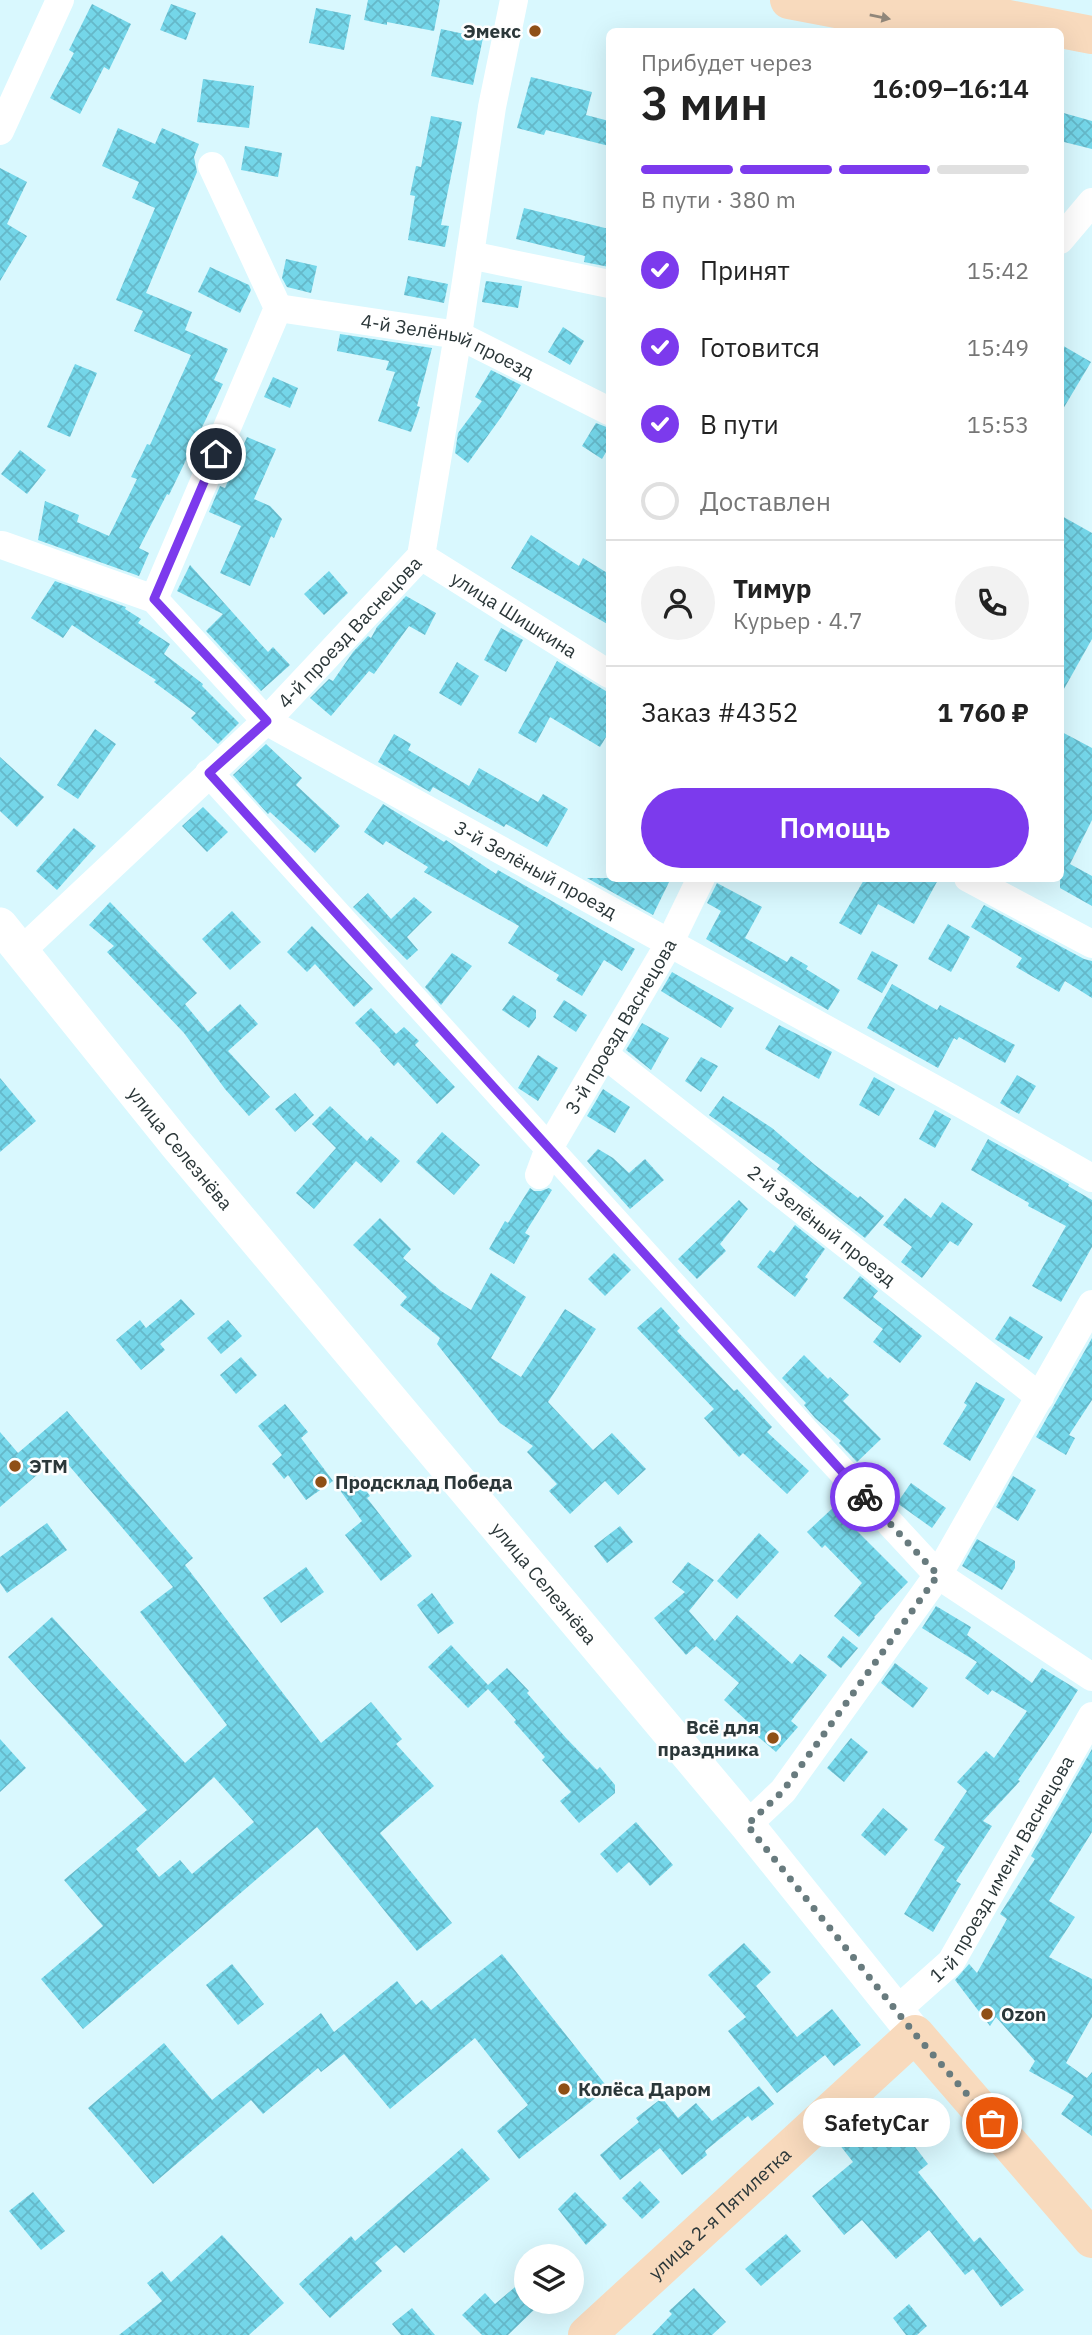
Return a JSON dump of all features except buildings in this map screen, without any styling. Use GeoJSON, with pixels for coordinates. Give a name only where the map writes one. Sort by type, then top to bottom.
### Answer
{"type":"FeatureCollection","features":[{"type":"Feature","properties":{"kind":"main road"},"geometry":{"type":"LineString","coordinates":[[789,0],[937,28]]}},
{"type":"Feature","properties":{"kind":"main road"},"geometry":{"type":"LineString","coordinates":[[910,0],[1056,28]]}},
{"type":"Feature","properties":{"kind":"main road"},"geometry":{"type":"LineString","coordinates":[[1064,30],[1092,35]]}},
{"type":"Feature","properties":{"kind":"main road"},"geometry":{"type":"LineString","coordinates":[[1064,52],[1092,57]]}},
{"type":"Feature","properties":{"kind":"main road","name":"улица Селезнёва"},"geometry":{"type":"LineString","coordinates":[[906,2022],[1086,2222]]}},
{"type":"Feature","properties":{"kind":"main road","name":"улица 2-я Пятилетка"},"geometry":{"type":"LineString","coordinates":[[587,2335],[906,2022]]}},
{"type":"Feature","properties":{"kind":"street"},"geometry":{"type":"LineString","coordinates":[[0,131],[60,0]]}},
{"type":"Feature","properties":{"kind":"street","name":"4-й проезд Васнецова"},"geometry":{"type":"LineString","coordinates":[[10,938],[209,773],[267,721],[421,556],[492,107],[514,0]]}},
{"type":"Feature","properties":{"kind":"street"},"geometry":{"type":"LineString","coordinates":[[154,599],[278,308],[212,166]]}},
{"type":"Feature","properties":{"kind":"street"},"geometry":{"type":"LineString","coordinates":[[1064,235],[1092,202]]}},
{"type":"Feature","properties":{"kind":"street"},"geometry":{"type":"LineString","coordinates":[[470,255],[606,283]]}},
{"type":"Feature","properties":{"kind":"street","name":"4-й Зелёный проезд"},"geometry":{"type":"LineString","coordinates":[[278,308],[458,335],[606,409]]}},
{"type":"Feature","properties":{"kind":"street","name":"3-й Зелёный проезд"},"geometry":{"type":"LineString","coordinates":[[2,545],[154,599],[267,721],[1092,1178]]}},
{"type":"Feature","properties":{"kind":"street","name":"улица Шишкина"},"geometry":{"type":"LineString","coordinates":[[421,556],[606,672]]}},
{"type":"Feature","properties":{"kind":"street"},"geometry":{"type":"LineString","coordinates":[[209,773],[938,1575],[1092,1677]]}},
{"type":"Feature","properties":{"kind":"street","name":"3-й проезд Васнецова"},"geometry":{"type":"LineString","coordinates":[[539,1175],[549,1148],[669,944],[699,882]]}},
{"type":"Feature","properties":{"kind":"street"},"geometry":{"type":"LineString","coordinates":[[976,882],[1092,944]]}},
{"type":"Feature","properties":{"kind":"street","name":"улица Селезнёва"},"geometry":{"type":"LineString","coordinates":[[10,938],[209,1184],[747,1825],[906,2022]]}},
{"type":"Feature","properties":{"kind":"street","name":"2-й Зелёный проезд"},"geometry":{"type":"LineString","coordinates":[[605,1055],[1040,1397]]}},
{"type":"Feature","properties":{"kind":"street"},"geometry":{"type":"LineString","coordinates":[[747,1825],[783,1791],[938,1575],[1092,1304]]}},
{"type":"Feature","properties":{"kind":"street","name":"1-й проезд имени Васнецова"},"geometry":{"type":"LineString","coordinates":[[906,2022],[951,1962],[1092,1716]]}},
{"type":"Feature","properties":{"kind":"way so far"},"geometry":{"type":"LineString","coordinates":[[865,1497],[938,1575],[783,1791],[747,1825],[915,2034],[992,2123]]}},
{"type":"Feature","properties":{"kind":"place","name":"Эмекс"},"geometry":{"type":"Point","coordinates":[535,31]}},
{"type":"Feature","properties":{"kind":"place","name":"ЭТМ"},"geometry":{"type":"Point","coordinates":[15,1466]}},
{"type":"Feature","properties":{"kind":"place","name":"Продсклад Победа"},"geometry":{"type":"Point","coordinates":[321,1482]}},
{"type":"Feature","properties":{"kind":"place","name":"Всё для праздника"},"geometry":{"type":"Point","coordinates":[773,1738]}},
{"type":"Feature","properties":{"kind":"place","name":"Ozon"},"geometry":{"type":"Point","coordinates":[987,2014]}},
{"type":"Feature","properties":{"kind":"place","name":"Колёса Даром"},"geometry":{"type":"Point","coordinates":[564,2089]}},
{"type":"Feature","properties":{"kind":"place","name":"SafetyCar"},"geometry":{"type":"Point","coordinates":[992,2123]}},
{"type":"Feature","properties":{"kind":"route"},"geometry":{"type":"LineString","coordinates":[[216,454],[154,599],[267,721],[209,773],[865,1497]]}}]}
